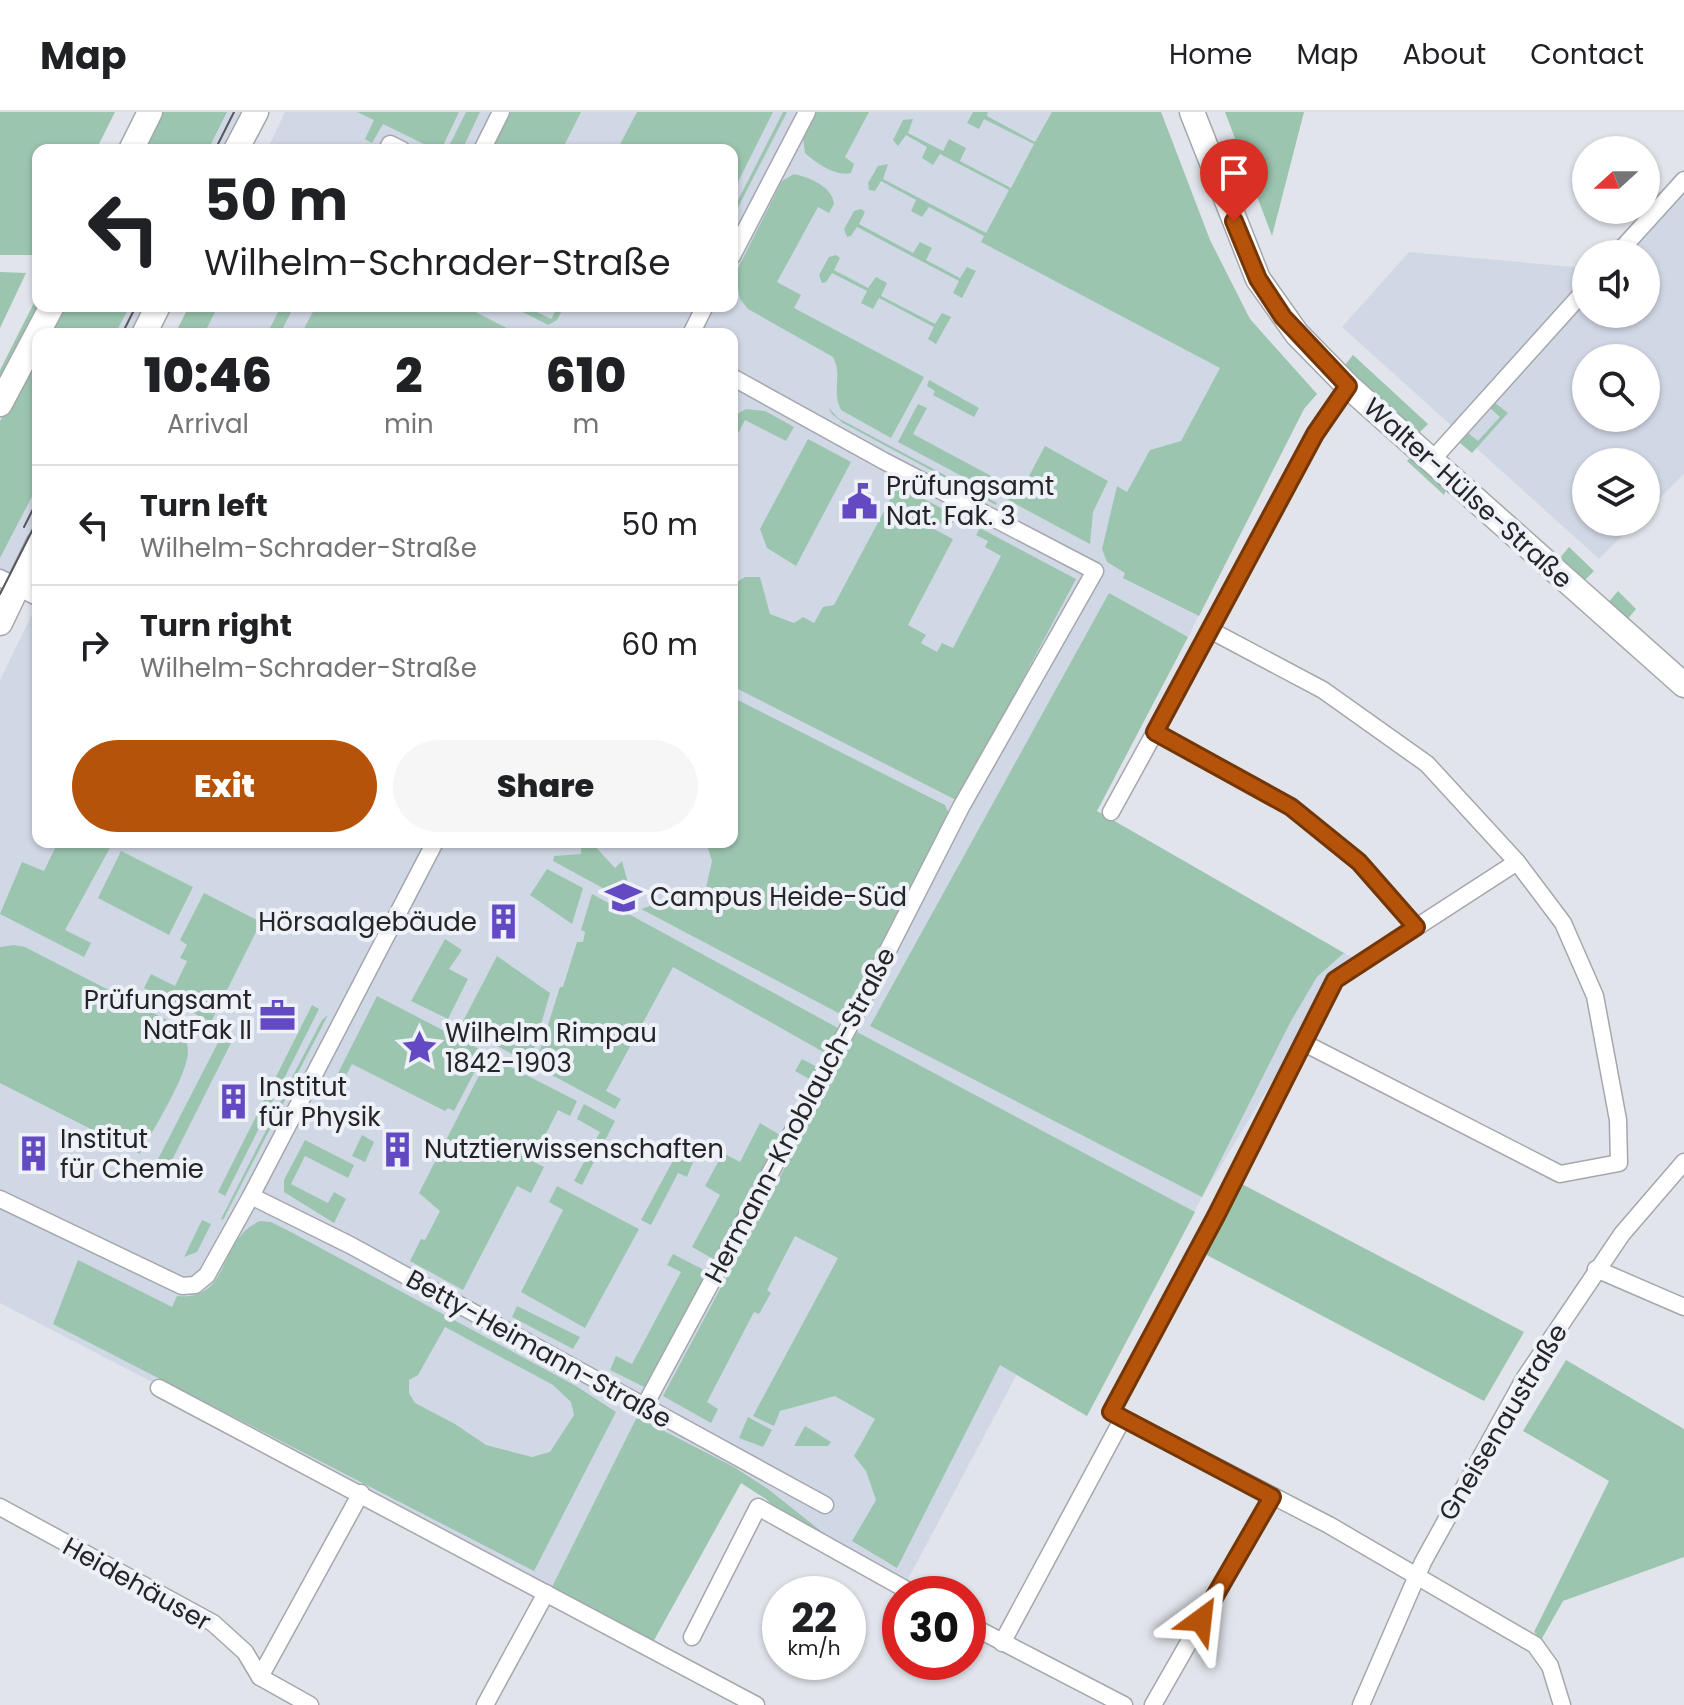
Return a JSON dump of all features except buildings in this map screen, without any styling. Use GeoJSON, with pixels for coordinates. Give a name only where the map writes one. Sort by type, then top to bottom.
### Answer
{"type":"FeatureCollection","features":[{"type":"Feature","properties":{"kind":"street"},"geometry":{"type":"LineString","coordinates":[[134,144],[150,112]]}},
{"type":"Feature","properties":{"kind":"street"},"geometry":{"type":"LineString","coordinates":[[239,144],[256,112]]}},
{"type":"Feature","properties":{"kind":"street"},"geometry":{"type":"LineString","coordinates":[[485,144],[501,112]]}},
{"type":"Feature","properties":{"kind":"street"},"geometry":{"type":"LineString","coordinates":[[738,244],[807,112]]}},
{"type":"Feature","properties":{"kind":"street","name":"Walter-Hülse-Straße"},"geometry":{"type":"LineString","coordinates":[[1192,112],[1258,279],[1297,334],[1348,386],[1684,685]]}},
{"type":"Feature","properties":{"kind":"street"},"geometry":{"type":"LineString","coordinates":[[1630,240],[1684,180]]}},
{"type":"Feature","properties":{"kind":"street"},"geometry":{"type":"LineString","coordinates":[[1432,460],[1572,305]]}},
{"type":"Feature","properties":{"kind":"street"},"geometry":{"type":"LineString","coordinates":[[0,404],[32,344]]}},
{"type":"Feature","properties":{"kind":"street","name":"Hermann-Knoblauch-Straße"},"geometry":{"type":"LineString","coordinates":[[644,1407],[851,1023],[961,807],[1095,571],[738,380]]}},
{"type":"Feature","properties":{"kind":"street"},"geometry":{"type":"LineString","coordinates":[[1111,812],[1315,434],[1348,386]]}},
{"type":"Feature","properties":{"kind":"street"},"geometry":{"type":"LineString","coordinates":[[0,623],[32,556]]}},
{"type":"Feature","properties":{"kind":"street"},"geometry":{"type":"LineString","coordinates":[[1210,630],[1323,690],[1427,764],[1517,862],[1563,923],[1595,996],[1618,1120],[1619,1163],[1560,1174],[1304,1043]]}},
{"type":"Feature","properties":{"kind":"street"},"geometry":{"type":"LineString","coordinates":[[1155,732],[1291,807],[1359,862],[1416,927]]}},
{"type":"Feature","properties":{"kind":"street"},"geometry":{"type":"LineString","coordinates":[[0,1199],[182,1286],[195,1285],[207,1275],[251,1196],[432,848]]}},
{"type":"Feature","properties":{"kind":"street"},"geometry":{"type":"LineString","coordinates":[[1517,862],[1335,980],[1111,1412],[1329,1525],[1535,1645],[1550,1666],[1562,1705]]}},
{"type":"Feature","properties":{"kind":"street","name":"Gneisenaustraße"},"geometry":{"type":"LineString","coordinates":[[1361,1705],[1416,1576],[1524,1379],[1596,1269],[1684,1162]]}},
{"type":"Feature","properties":{"kind":"street","name":"Betty-Heimann-Straße"},"geometry":{"type":"LineString","coordinates":[[251,1196],[350,1245],[825,1505]]}},
{"type":"Feature","properties":{"kind":"street"},"geometry":{"type":"LineString","coordinates":[[1596,1269],[1684,1307]]}},
{"type":"Feature","properties":{"kind":"street"},"geometry":{"type":"LineString","coordinates":[[159,1388],[756,1705]]}},
{"type":"Feature","properties":{"kind":"street"},"geometry":{"type":"LineString","coordinates":[[1002,1643],[1123,1418]]}},
{"type":"Feature","properties":{"kind":"street"},"geometry":{"type":"LineString","coordinates":[[260,1677],[361,1493]]}},
{"type":"Feature","properties":{"kind":"street"},"geometry":{"type":"LineString","coordinates":[[1153,1705],[1272,1497]]}},
{"type":"Feature","properties":{"kind":"street","name":"Heidehäuser"},"geometry":{"type":"LineString","coordinates":[[0,1507],[213,1623],[245,1652],[260,1677],[310,1705]]}},
{"type":"Feature","properties":{"kind":"street"},"geometry":{"type":"LineString","coordinates":[[692,1637],[758,1507],[882,1576]]}},
{"type":"Feature","properties":{"kind":"street"},"geometry":{"type":"LineString","coordinates":[[485,1705],[546,1593]]}},
{"type":"Feature","properties":{"kind":"street"},"geometry":{"type":"LineString","coordinates":[[986,1634],[1124,1705]]}},
{"type":"Feature","properties":{"kind":"shaded area"},"geometry":{"type":"Polygon","coordinates":[[[227,112],[250,112],[234,144],[211,144],[227,112]]]}},
{"type":"Feature","properties":{"kind":"shaded area","name":"Campus Heide-Süd"},"geometry":{"type":"Polygon","coordinates":[[[285,112],[1161,112],[1210,240],[1249,318],[1317,394],[1304,408],[1097,811],[1360,962],[1334,979],[1202,1197],[1087,1416],[1017,1374],[910,1576],[897,1576],[785,1518],[766,1499],[741,1483],[653,1642],[0,1303],[0,680],[32,614],[32,848],[738,848],[738,328],[178,328],[186,312],[738,312],[738,144],[270,144],[285,112]]]}},
{"type":"Feature","properties":{"kind":"shaded area"},"geometry":{"type":"Polygon","coordinates":[[[1684,171],[1684,474],[1660,498],[1660,448],[1572,448],[1572,535],[1342,327],[1409,252],[1572,267],[1572,328],[1660,328],[1660,240],[1620,240],[1635,224],[1660,224],[1660,197],[1684,171]]]}},
{"type":"Feature","properties":{"kind":"shaded area"},"geometry":{"type":"Polygon","coordinates":[[[127,312],[148,312],[140,328],[118,328],[127,312]]]}},
{"type":"Feature","properties":{"kind":"shaded area"},"geometry":{"type":"Polygon","coordinates":[[[32,497],[32,541],[0,603],[0,558],[32,497]]]}},
{"type":"Feature","properties":{"kind":"shaded area"},"geometry":{"type":"Polygon","coordinates":[[[1574,536],[1622,536],[1599,559],[1574,536]]]}},
{"type":"Feature","properties":{"kind":"green space"},"geometry":{"type":"Polygon","coordinates":[[[0,112],[115,112],[99,144],[32,144],[32,255],[0,255],[0,112]]]}},
{"type":"Feature","properties":{"kind":"green space"},"geometry":{"type":"Polygon","coordinates":[[[158,112],[227,112],[211,144],[142,144],[158,112]]]}},
{"type":"Feature","properties":{"kind":"green space"},"geometry":{"type":"Polygon","coordinates":[[[357,112],[459,112],[444,144],[424,144],[383,124],[372,143],[365,139],[374,120],[357,112]]]}},
{"type":"Feature","properties":{"kind":"green space"},"geometry":{"type":"Polygon","coordinates":[[[466,112],[480,112],[465,144],[450,144],[466,112]]]}},
{"type":"Feature","properties":{"kind":"green space"},"geometry":{"type":"Polygon","coordinates":[[[510,112],[581,112],[565,144],[493,144],[510,112]]]}},
{"type":"Feature","properties":{"kind":"green space"},"geometry":{"type":"Polygon","coordinates":[[[637,112],[773,112],[738,182],[738,144],[620,144],[637,112]]]}},
{"type":"Feature","properties":{"kind":"green space"},"geometry":{"type":"Polygon","coordinates":[[[783,112],[787,112],[738,207],[738,200],[783,112]]]}},
{"type":"Feature","properties":{"kind":"green space"},"geometry":{"type":"Polygon","coordinates":[[[816,112],[869,112],[845,157],[854,164],[851,173],[833,171],[805,153],[803,137],[816,112]]]}},
{"type":"Feature","properties":{"kind":"green space"},"geometry":{"type":"Polygon","coordinates":[[[973,112],[988,112],[987,116],[1035,142],[1052,112],[1161,112],[1210,240],[1250,319],[1317,394],[1304,409],[1199,616],[1123,578],[1125,573],[1107,562],[1102,549],[1117,486],[1127,492],[1150,450],[1181,441],[1220,368],[981,242],[984,236],[929,207],[922,217],[911,211],[916,200],[881,181],[875,191],[869,190],[868,183],[878,166],[888,164],[883,179],[986,233],[1009,190],[940,154],[933,165],[922,158],[927,147],[906,135],[898,146],[893,140],[903,120],[913,119],[908,133],[943,151],[949,139],[966,148],[960,161],[1011,188],[1034,144],[984,119],[979,129],[967,123],[973,112]]]}},
{"type":"Feature","properties":{"kind":"green space"},"geometry":{"type":"Polygon","coordinates":[[[1225,112],[1304,112],[1272,236],[1225,112]]]}},
{"type":"Feature","properties":{"kind":"green space"},"geometry":{"type":"Polygon","coordinates":[[[794,174],[813,180],[825,188],[834,204],[829,213],[818,207],[777,282],[801,295],[794,308],[924,377],[891,438],[841,410],[833,357],[748,309],[740,299],[738,268],[782,181],[794,174]]]}},
{"type":"Feature","properties":{"kind":"green space"},"geometry":{"type":"Polygon","coordinates":[[[861,209],[865,212],[859,224],[913,253],[920,242],[932,248],[926,260],[960,278],[967,267],[976,271],[962,298],[953,293],[959,281],[857,227],[847,237],[844,229],[854,211],[861,209]]]}},
{"type":"Feature","properties":{"kind":"green space"},"geometry":{"type":"Polygon","coordinates":[[[836,255],[840,258],[834,270],[868,288],[876,277],[887,283],[881,296],[935,324],[942,313],[951,317],[936,344],[928,339],[934,327],[879,298],[873,309],[861,303],[867,291],[832,273],[822,283],[819,275],[829,257],[836,255]]]}},
{"type":"Feature","properties":{"kind":"green space"},"geometry":{"type":"Polygon","coordinates":[[[0,272],[26,273],[0,328],[0,272]]]}},
{"type":"Feature","properties":{"kind":"green space"},"geometry":{"type":"Polygon","coordinates":[[[32,307],[32,312],[36,312],[0,382],[0,370],[32,307]]]}},
{"type":"Feature","properties":{"kind":"green space"},"geometry":{"type":"Polygon","coordinates":[[[57,312],[127,312],[118,328],[49,328],[57,312]]]}},
{"type":"Feature","properties":{"kind":"green space"},"geometry":{"type":"Polygon","coordinates":[[[186,312],[215,312],[207,328],[178,328],[186,312]]]}},
{"type":"Feature","properties":{"kind":"green space"},"geometry":{"type":"Polygon","coordinates":[[[278,312],[291,312],[283,328],[270,328],[278,312]]]}},
{"type":"Feature","properties":{"kind":"green space"},"geometry":{"type":"Polygon","coordinates":[[[313,312],[476,312],[506,328],[304,328],[313,312]]]}},
{"type":"Feature","properties":{"kind":"green space"},"geometry":{"type":"Polygon","coordinates":[[[523,312],[537,312],[551,319],[555,312],[561,312],[557,320],[548,325],[523,312]]]}},
{"type":"Feature","properties":{"kind":"green space"},"geometry":{"type":"Polygon","coordinates":[[[1353,355],[1428,424],[1418,434],[1345,365],[1353,355]]]}},
{"type":"Feature","properties":{"kind":"green space"},"geometry":{"type":"Polygon","coordinates":[[[32,360],[32,497],[0,558],[0,421],[32,360]]]}},
{"type":"Feature","properties":{"kind":"green space"},"geometry":{"type":"Polygon","coordinates":[[[929,380],[979,408],[974,417],[933,395],[935,391],[927,386],[929,380]]]}},
{"type":"Feature","properties":{"kind":"green space"},"geometry":{"type":"Polygon","coordinates":[[[1494,402],[1508,413],[1472,453],[1460,443],[1468,433],[1478,441],[1500,417],[1490,408],[1494,402]]]}},
{"type":"Feature","properties":{"kind":"green space"},"geometry":{"type":"Polygon","coordinates":[[[918,404],[927,408],[913,434],[1008,485],[1001,497],[898,442],[918,404]]]}},
{"type":"Feature","properties":{"kind":"green space"},"geometry":{"type":"Polygon","coordinates":[[[828,407],[838,418],[996,505],[843,423],[832,414],[828,407]]]}},
{"type":"Feature","properties":{"kind":"green space"},"geometry":{"type":"Polygon","coordinates":[[[746,409],[765,411],[794,427],[786,441],[745,420],[738,433],[738,414],[746,409]]]}},
{"type":"Feature","properties":{"kind":"green space"},"geometry":{"type":"Polygon","coordinates":[[[808,439],[851,462],[796,566],[767,548],[760,529],[808,439]]]}},
{"type":"Feature","properties":{"kind":"green space"},"geometry":{"type":"Polygon","coordinates":[[[1045,446],[1108,481],[1093,512],[1090,544],[1008,500],[1013,488],[1021,491],[1045,446]]]}},
{"type":"Feature","properties":{"kind":"green space"},"geometry":{"type":"Polygon","coordinates":[[[1412,456],[1447,487],[1444,495],[1407,461],[1412,456]]]}},
{"type":"Feature","properties":{"kind":"green space"},"geometry":{"type":"Polygon","coordinates":[[[898,485],[956,516],[950,528],[934,520],[930,527],[953,539],[908,625],[926,635],[921,643],[937,652],[942,643],[953,648],[1001,556],[985,547],[988,541],[976,535],[980,528],[1076,579],[956,800],[738,689],[738,581],[745,577],[760,577],[770,614],[794,623],[803,617],[814,623],[823,607],[834,605],[898,485]]]}},
{"type":"Feature","properties":{"kind":"green space"},"geometry":{"type":"Polygon","coordinates":[[[1569,547],[1594,571],[1583,582],[1558,560],[1569,547]]]}},
{"type":"Feature","properties":{"kind":"green space"},"geometry":{"type":"Polygon","coordinates":[[[1618,591],[1636,609],[1626,621],[1607,604],[1618,591]]]}},
{"type":"Feature","properties":{"kind":"green space"},"geometry":{"type":"Polygon","coordinates":[[[1109,593],[1188,637],[1097,811],[1344,953],[1317,977],[1291,1021],[1202,1197],[870,1026],[1109,593]]]}},
{"type":"Feature","properties":{"kind":"green space"},"geometry":{"type":"Polygon","coordinates":[[[738,700],[945,805],[949,814],[844,1016],[641,909],[706,888],[712,861],[708,848],[738,848],[738,700]]]}},
{"type":"Feature","properties":{"kind":"green space"},"geometry":{"type":"Polygon","coordinates":[[[55,848],[110,848],[65,930],[91,943],[84,957],[0,914],[22,862],[44,871],[55,848]]]}},
{"type":"Feature","properties":{"kind":"green space"},"geometry":{"type":"Polygon","coordinates":[[[581,848],[597,848],[615,868],[622,861],[634,905],[553,861],[554,856],[581,854],[581,848]]]}},
{"type":"Feature","properties":{"kind":"green space"},"geometry":{"type":"Polygon","coordinates":[[[121,851],[193,887],[169,935],[98,898],[121,851]]]}},
{"type":"Feature","properties":{"kind":"green space"},"geometry":{"type":"Polygon","coordinates":[[[547,869],[583,888],[572,924],[530,895],[547,869]]]}},
{"type":"Feature","properties":{"kind":"green space"},"geometry":{"type":"Polygon","coordinates":[[[204,893],[261,922],[211,1022],[144,988],[151,974],[175,986],[187,961],[180,958],[187,945],[180,940],[204,893]]]}},
{"type":"Feature","properties":{"kind":"green space"},"geometry":{"type":"Polygon","coordinates":[[[592,894],[838,1028],[825,1053],[673,967],[606,1091],[621,1099],[615,1109],[535,1066],[577,942],[583,942],[585,932],[581,930],[592,894]]]}},
{"type":"Feature","properties":{"kind":"green space"},"geometry":{"type":"Polygon","coordinates":[[[445,939],[462,950],[449,969],[468,979],[448,1019],[411,1001],[445,939]]]}},
{"type":"Feature","properties":{"kind":"green space"},"geometry":{"type":"Polygon","coordinates":[[[0,947],[25,947],[169,1021],[182,1034],[188,1051],[182,1074],[140,1154],[0,1083],[0,947]]]}},
{"type":"Feature","properties":{"kind":"green space"},"geometry":{"type":"Polygon","coordinates":[[[497,956],[550,993],[530,1063],[460,1027],[497,956]]]}},
{"type":"Feature","properties":{"kind":"green space"},"geometry":{"type":"Polygon","coordinates":[[[377,996],[485,1052],[454,1111],[448,1108],[445,1111],[352,1064],[341,1085],[334,1081],[377,996]]]}},
{"type":"Feature","properties":{"kind":"green space"},"geometry":{"type":"Polygon","coordinates":[[[312,1005],[319,1009],[225,1196],[218,1192],[312,1005]]]}},
{"type":"Feature","properties":{"kind":"green space"},"geometry":{"type":"Polygon","coordinates":[[[328,1015],[291,1086],[288,1085],[322,1020],[328,1015]]]}},
{"type":"Feature","properties":{"kind":"green space"},"geometry":{"type":"Polygon","coordinates":[[[225,1029],[235,1035],[168,1168],[156,1163],[225,1029]]]}},
{"type":"Feature","properties":{"kind":"green space"},"geometry":{"type":"Polygon","coordinates":[[[857,1032],[1195,1212],[1087,1416],[1000,1365],[897,1568],[852,1541],[876,1500],[866,1471],[854,1456],[875,1419],[835,1396],[780,1411],[774,1426],[753,1416],[838,1258],[795,1236],[767,1290],[771,1293],[759,1314],[754,1312],[707,1402],[718,1409],[711,1423],[663,1396],[857,1032]]]}},
{"type":"Feature","properties":{"kind":"green space"},"geometry":{"type":"Polygon","coordinates":[[[489,1056],[577,1101],[570,1116],[558,1110],[532,1161],[544,1167],[531,1193],[517,1186],[463,1290],[410,1261],[440,1211],[419,1193],[489,1056]]]}},
{"type":"Feature","properties":{"kind":"green space"},"geometry":{"type":"Polygon","coordinates":[[[802,1059],[817,1067],[811,1080],[795,1071],[802,1059]]]}},
{"type":"Feature","properties":{"kind":"green space"},"geometry":{"type":"Polygon","coordinates":[[[283,1097],[286,1098],[223,1220],[221,1219],[283,1097]]]}},
{"type":"Feature","properties":{"kind":"green space"},"geometry":{"type":"Polygon","coordinates":[[[584,1104],[615,1121],[582,1185],[574,1181],[600,1132],[577,1119],[584,1104]]]}},
{"type":"Feature","properties":{"kind":"green space"},"geometry":{"type":"Polygon","coordinates":[[[760,1123],[780,1135],[715,1260],[692,1247],[720,1195],[705,1186],[723,1153],[740,1162],[760,1123]]]}},
{"type":"Feature","properties":{"kind":"green space"},"geometry":{"type":"Polygon","coordinates":[[[362,1135],[374,1142],[365,1162],[352,1156],[362,1135]]]}},
{"type":"Feature","properties":{"kind":"green space"},"geometry":{"type":"Polygon","coordinates":[[[305,1140],[354,1165],[348,1178],[305,1156],[291,1184],[328,1203],[334,1192],[346,1199],[334,1223],[284,1192],[284,1180],[305,1140]]]}},
{"type":"Feature","properties":{"kind":"green space"},"geometry":{"type":"Polygon","coordinates":[[[676,1155],[693,1162],[687,1177],[678,1173],[651,1225],[641,1220],[676,1155]]]}},
{"type":"Feature","properties":{"kind":"green space"},"geometry":{"type":"Polygon","coordinates":[[[1240,1183],[1524,1332],[1484,1401],[1203,1253],[1240,1183]]]}},
{"type":"Feature","properties":{"kind":"green space"},"geometry":{"type":"Polygon","coordinates":[[[557,1186],[639,1229],[585,1328],[521,1292],[563,1210],[549,1202],[557,1186]]]}},
{"type":"Feature","properties":{"kind":"green space"},"geometry":{"type":"Polygon","coordinates":[[[202,1220],[211,1224],[197,1252],[184,1257],[202,1220]]]}},
{"type":"Feature","properties":{"kind":"green space"},"geometry":{"type":"Polygon","coordinates":[[[260,1221],[271,1222],[576,1386],[616,1412],[534,1571],[53,1324],[78,1260],[172,1307],[177,1296],[195,1295],[207,1289],[246,1230],[260,1221]],[[445,1327],[418,1375],[409,1380],[409,1393],[415,1403],[486,1445],[532,1457],[550,1452],[574,1415],[571,1402],[553,1385],[445,1327]]]}},
{"type":"Feature","properties":{"kind":"green space"},"geometry":{"type":"Polygon","coordinates":[[[673,1254],[708,1272],[646,1388],[610,1370],[616,1356],[632,1364],[681,1272],[667,1265],[673,1254]]]}},
{"type":"Feature","properties":{"kind":"green space"},"geometry":{"type":"Polygon","coordinates":[[[517,1306],[580,1337],[573,1349],[512,1317],[517,1306]]]}},
{"type":"Feature","properties":{"kind":"green space"},"geometry":{"type":"Polygon","coordinates":[[[1566,1360],[1684,1429],[1684,1557],[1563,1601],[1541,1640],[1534,1632],[1609,1481],[1523,1431],[1566,1360]]]}},
{"type":"Feature","properties":{"kind":"green space"},"geometry":{"type":"Polygon","coordinates":[[[637,1417],[734,1467],[768,1489],[836,1543],[890,1573],[785,1518],[766,1499],[741,1483],[653,1642],[551,1589],[637,1417]]]}},
{"type":"Feature","properties":{"kind":"green space"},"geometry":{"type":"Polygon","coordinates":[[[748,1417],[772,1430],[763,1447],[739,1438],[748,1417]]]}},
{"type":"Feature","properties":{"kind":"green space"},"geometry":{"type":"Polygon","coordinates":[[[805,1426],[831,1442],[828,1446],[794,1446],[805,1426]]]}},
{"type":"Feature","properties":{"kind":"tram line"},"geometry":{"type":"LineString","coordinates":[[218,144],[234,112]]}},
{"type":"Feature","properties":{"kind":"tram line"},"geometry":{"type":"LineString","coordinates":[[125,328],[133,312]]}},
{"type":"Feature","properties":{"kind":"tram line"},"geometry":{"type":"LineString","coordinates":[[24,527],[32,511]]}},
{"type":"Feature","properties":{"kind":"tram line"},"geometry":{"type":"LineString","coordinates":[[0,594],[32,531]]}},
{"type":"Feature","properties":{"kind":"place","name":"Prüfungsamt Nat. Fak. 3"},"geometry":{"type":"Point","coordinates":[860,501]}},
{"type":"Feature","properties":{"kind":"place","name":"Campus Heide-Süd"},"geometry":{"type":"Point","coordinates":[624,897]}},
{"type":"Feature","properties":{"kind":"place","name":"Hörsaalgebäude"},"geometry":{"type":"Point","coordinates":[503,922]}},
{"type":"Feature","properties":{"kind":"place","name":"Prüfungsamt NatFak II"},"geometry":{"type":"Point","coordinates":[278,1015]}},
{"type":"Feature","properties":{"kind":"place","name":"Wilhelm Rimpau 1842-1903"},"geometry":{"type":"Point","coordinates":[419,1048]}},
{"type":"Feature","properties":{"kind":"place","name":"Institut für Physik"},"geometry":{"type":"Point","coordinates":[233,1102]}},
{"type":"Feature","properties":{"kind":"place","name":"Nutztierwissenschaften"},"geometry":{"type":"Point","coordinates":[398,1149]}},
{"type":"Feature","properties":{"kind":"place","name":"Institut für Chemie"},"geometry":{"type":"Point","coordinates":[34,1154]}},
{"type":"Feature","properties":{"kind":"route"},"geometry":{"type":"LineString","coordinates":[[1201,1620],[1272,1497],[1111,1412],[1216,1216],[1335,980],[1416,927],[1359,862],[1291,807],[1155,732],[1315,434],[1348,386],[1283,317],[1258,279],[1234,221]]}}]}
